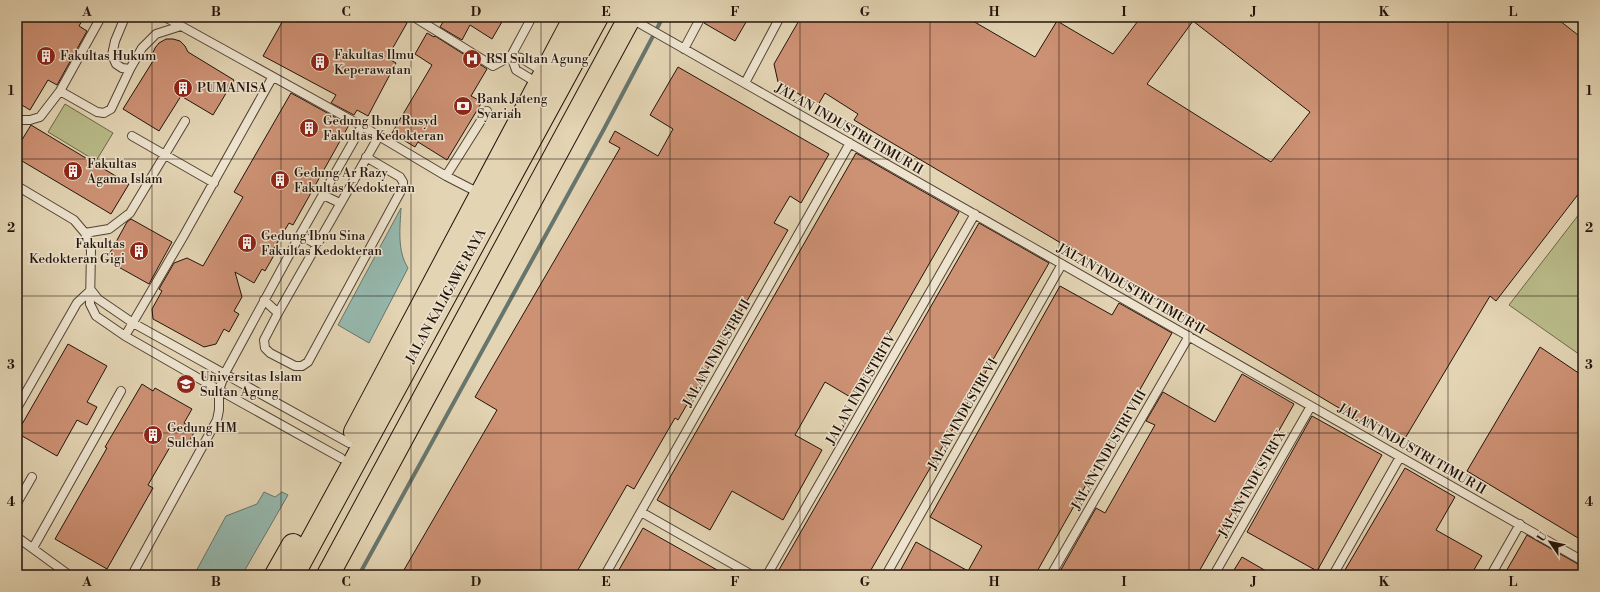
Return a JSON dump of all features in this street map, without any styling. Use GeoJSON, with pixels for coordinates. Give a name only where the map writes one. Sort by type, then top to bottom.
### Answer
{"type":"FeatureCollection","features":[{"type":"Feature","properties":{"kind":"highway"},"geometry":{"type":"LineString","coordinates":[[276,575],[359,457],[481,194],[553,81],[575,17]]}},
{"type":"Feature","properties":{"kind":"highway","name":"JALAN KALIGAWE RAYA"},"geometry":{"type":"LineString","coordinates":[[293,575],[359,457],[553,81],[597,17]]}},
{"type":"Feature","properties":{"kind":"highway"},"geometry":{"type":"LineString","coordinates":[[328,575],[627,18]]}},
{"type":"Feature","properties":{"kind":"highway","name":"JALAN KALIGAWE RAYA"},"geometry":{"type":"LineString","coordinates":[[553,81],[627,18]]}},
{"type":"Feature","properties":{"kind":"highway","name":"JALAN KALIGAWE RAYA"},"geometry":{"type":"LineString","coordinates":[[312,575],[359,457]]}},
{"type":"Feature","properties":{"kind":"lane"},"geometry":{"type":"LineString","coordinates":[[17,120],[30,120],[40,117],[60,91],[101,17]]}},
{"type":"Feature","properties":{"kind":"lane"},"geometry":{"type":"LineString","coordinates":[[125,17],[115,40],[112,55],[116,64],[122,68],[130,69]]}},
{"type":"Feature","properties":{"kind":"lane"},"geometry":{"type":"LineString","coordinates":[[165,17],[272,78],[362,126],[446,176],[481,194]]}},
{"type":"Feature","properties":{"kind":"lane"},"geometry":{"type":"LineString","coordinates":[[414,17],[494,66],[511,56],[532,17]]}},
{"type":"Feature","properties":{"kind":"lane"},"geometry":{"type":"LineString","coordinates":[[684,49],[701,17]]}},
{"type":"Feature","properties":{"kind":"lane"},"geometry":{"type":"LineString","coordinates":[[745,83],[780,17]]}},
{"type":"Feature","properties":{"kind":"lane","name":"JALAN INDUSTRI TIMUR II"},"geometry":{"type":"LineString","coordinates":[[627,18],[745,83],[1583,560]]}},
{"type":"Feature","properties":{"kind":"lane"},"geometry":{"type":"LineString","coordinates":[[60,91],[97,112],[104,113],[111,109],[142,48],[156,34],[181,26]]}},
{"type":"Feature","properties":{"kind":"lane"},"geometry":{"type":"LineString","coordinates":[[511,56],[516,70],[553,81]]}},
{"type":"Feature","properties":{"kind":"lane"},"geometry":{"type":"LineString","coordinates":[[511,56],[521,58],[553,81]]}},
{"type":"Feature","properties":{"kind":"lane"},"geometry":{"type":"LineString","coordinates":[[125,336],[214,183],[272,78]]}},
{"type":"Feature","properties":{"kind":"lane"},"geometry":{"type":"LineString","coordinates":[[446,176],[487,111]]}},
{"type":"Feature","properties":{"kind":"lane"},"geometry":{"type":"LineString","coordinates":[[85,233],[109,229],[130,213],[185,121]]}},
{"type":"Feature","properties":{"kind":"lane"},"geometry":{"type":"LineString","coordinates":[[132,575],[217,420],[219,410],[219,390],[225,373],[300,235],[362,126]]}},
{"type":"Feature","properties":{"kind":"lane"},"geometry":{"type":"LineString","coordinates":[[132,136],[214,183]]}},
{"type":"Feature","properties":{"kind":"lane"},"geometry":{"type":"LineString","coordinates":[[366,158],[400,178],[403,182],[403,188],[308,362],[302,366],[295,366],[270,353],[265,348],[264,340],[316,244],[366,158],[379,136]]}},
{"type":"Feature","properties":{"kind":"lane","name":"JALAN INDUSTRI II"},"geometry":{"type":"LineString","coordinates":[[605,575],[850,143]]}},
{"type":"Feature","properties":{"kind":"lane"},"geometry":{"type":"LineString","coordinates":[[17,186],[74,220],[85,233],[90,250],[90,304],[96,316],[125,336],[219,390],[359,457]]}},
{"type":"Feature","properties":{"kind":"lane"},"geometry":{"type":"LineString","coordinates":[[323,195],[340,203]]}},
{"type":"Feature","properties":{"kind":"lane","name":"JALAN INDUSTRI IV"},"geometry":{"type":"LineString","coordinates":[[767,575],[975,214]]}},
{"type":"Feature","properties":{"kind":"lane"},"geometry":{"type":"LineString","coordinates":[[300,235],[316,244]]}},
{"type":"Feature","properties":{"kind":"lane","name":"JALAN INDUSTRI VI"},"geometry":{"type":"LineString","coordinates":[[886,575],[1062,264]]}},
{"type":"Feature","properties":{"kind":"lane"},"geometry":{"type":"LineString","coordinates":[[91,290],[98,299],[133,323],[225,373],[359,457]]}},
{"type":"Feature","properties":{"kind":"lane"},"geometry":{"type":"LineString","coordinates":[[17,408],[77,303],[91,290]]}},
{"type":"Feature","properties":{"kind":"lane"},"geometry":{"type":"LineString","coordinates":[[264,300],[278,313]]}},
{"type":"Feature","properties":{"kind":"lane","name":"JALAN INDUSTRI VIII"},"geometry":{"type":"LineString","coordinates":[[1051,575],[1189,336]]}},
{"type":"Feature","properties":{"kind":"lane"},"geometry":{"type":"LineString","coordinates":[[33,548],[121,391]]}},
{"type":"Feature","properties":{"kind":"lane","name":"JALAN INDUSTRI X"},"geometry":{"type":"LineString","coordinates":[[1214,575],[1311,406]]}},
{"type":"Feature","properties":{"kind":"lane"},"geometry":{"type":"LineString","coordinates":[[1332,575],[1400,456]]}},
{"type":"Feature","properties":{"kind":"lane"},"geometry":{"type":"LineString","coordinates":[[17,503],[32,477]]}},
{"type":"Feature","properties":{"kind":"lane"},"geometry":{"type":"LineString","coordinates":[[641,512],[752,575]]}},
{"type":"Feature","properties":{"kind":"lane"},"geometry":{"type":"LineString","coordinates":[[1491,575],[1520,524]]}},
{"type":"Feature","properties":{"kind":"lane"},"geometry":{"type":"LineString","coordinates":[[17,537],[69,575]]}},
{"type":"Feature","properties":{"kind":"green space"},"geometry":{"type":"Polygon","coordinates":[[[65,104],[113,133],[96,161],[48,132],[65,104]]]}},
{"type":"Feature","properties":{"kind":"green space"},"geometry":{"type":"Polygon","coordinates":[[[1583,209],[1583,357],[1509,305],[1583,209]]]}},
{"type":"Feature","properties":{"kind":"water"},"geometry":{"type":"Polygon","coordinates":[[[401,208],[401,247],[404,261],[408,268],[369,343],[338,325],[401,208]]]}},
{"type":"Feature","properties":{"kind":"water"},"geometry":{"type":"Polygon","coordinates":[[[264,492],[275,497],[282,492],[288,495],[242,575],[194,575],[226,516],[257,504],[264,492]]]}},
{"type":"Feature","properties":{"kind":"building","name":"Fakultas Hukum"},"geometry":{"type":"Polygon","coordinates":[[[17,17],[84,17],[79,26],[87,31],[57,85],[48,80],[30,110],[17,102],[17,17]]]}},
{"type":"Feature","properties":{"kind":"building"},"geometry":{"type":"Polygon","coordinates":[[[285,17],[398,17],[407,23],[387,58],[396,63],[368,116],[357,110],[354,115],[331,103],[336,95],[263,56],[285,17]]]}},
{"type":"Feature","properties":{"kind":"building"},"geometry":{"type":"Polygon","coordinates":[[[446,17],[497,17],[503,20],[492,39],[470,25],[462,40],[440,27],[446,17]]]}},
{"type":"Feature","properties":{"kind":"building"},"geometry":{"type":"Polygon","coordinates":[[[706,17],[749,17],[735,41],[704,23],[706,17]]]}},
{"type":"Feature","properties":{"kind":"building"},"geometry":{"type":"Polygon","coordinates":[[[801,17],[966,17],[1035,57],[1057,21],[1113,54],[1141,17],[1555,17],[1583,39],[1583,188],[1496,301],[1490,296],[1404,440],[1369,419],[1366,424],[872,131],[854,120],[858,114],[825,93],[818,105],[778,82],[774,64],[801,17]],[[1193,21],[1147,84],[1271,162],[1310,112],[1193,21]]]}},
{"type":"Feature","properties":{"kind":"building"},"geometry":{"type":"Polygon","coordinates":[[[427,33],[434,37],[435,36],[487,69],[471,96],[482,102],[447,160],[418,142],[415,147],[392,133],[432,65],[415,54],[427,33]]]}},
{"type":"Feature","properties":{"kind":"building","name":"PUMANISA"},"geometry":{"type":"Polygon","coordinates":[[[166,39],[180,41],[188,52],[234,80],[213,115],[181,96],[159,131],[123,109],[153,61],[152,55],[155,48],[159,43],[166,39]]]}},
{"type":"Feature","properties":{"kind":"building"},"geometry":{"type":"Polygon","coordinates":[[[678,67],[829,154],[801,203],[790,196],[774,223],[788,230],[678,420],[675,418],[634,489],[627,485],[575,575],[401,575],[497,410],[475,397],[620,148],[609,142],[615,131],[658,156],[673,129],[650,115],[678,67]]]}},
{"type":"Feature","properties":{"kind":"building"},"geometry":{"type":"Polygon","coordinates":[[[291,93],[349,125],[293,225],[289,223],[274,248],[277,250],[265,271],[262,269],[254,283],[235,272],[242,297],[234,311],[239,314],[229,332],[224,329],[216,344],[204,347],[153,319],[152,309],[162,291],[159,289],[174,263],[187,258],[203,266],[243,197],[234,192],[291,93]]]}},
{"type":"Feature","properties":{"kind":"building","name":"Fakultas Agama Islam"},"geometry":{"type":"Polygon","coordinates":[[[31,125],[129,184],[111,214],[17,158],[17,148],[31,125]]]}},
{"type":"Feature","properties":{"kind":"building"},"geometry":{"type":"Polygon","coordinates":[[[856,153],[959,212],[852,398],[825,382],[795,435],[822,450],[783,520],[732,491],[710,530],[657,500],[856,153]]]}},
{"type":"Feature","properties":{"kind":"building","name":"Fakultas Kedokteran Gigi"},"geometry":{"type":"Polygon","coordinates":[[[131,219],[172,242],[149,284],[106,260],[127,222],[131,219]]]}},
{"type":"Feature","properties":{"kind":"building"},"geometry":{"type":"Polygon","coordinates":[[[979,223],[1049,263],[868,575],[776,575],[979,223]]]}},
{"type":"Feature","properties":{"kind":"building"},"geometry":{"type":"Polygon","coordinates":[[[1060,286],[1112,315],[1119,303],[1172,333],[1035,575],[898,575],[916,542],[968,571],[982,546],[930,517],[1060,286]]]}},
{"type":"Feature","properties":{"kind":"building"},"geometry":{"type":"Polygon","coordinates":[[[68,344],[107,366],[87,402],[97,407],[87,425],[77,420],[57,456],[17,433],[68,344]]]}},
{"type":"Feature","properties":{"kind":"building"},"geometry":{"type":"Polygon","coordinates":[[[1540,347],[1583,376],[1583,541],[1467,471],[1540,347]]]}},
{"type":"Feature","properties":{"kind":"building"},"geometry":{"type":"Polygon","coordinates":[[[1242,374],[1294,404],[1197,575],[1058,575],[1096,508],[1105,513],[1155,425],[1146,421],[1163,392],[1215,422],[1242,374]]]}},
{"type":"Feature","properties":{"kind":"building"},"geometry":{"type":"Polygon","coordinates":[[[142,384],[153,391],[155,388],[192,409],[184,423],[196,429],[186,447],[174,440],[148,485],[153,488],[107,569],[55,539],[107,448],[105,447],[142,384]]]}},
{"type":"Feature","properties":{"kind":"building"},"geometry":{"type":"Polygon","coordinates":[[[1312,416],[1382,455],[1317,571],[1247,532],[1312,416]]]}},
{"type":"Feature","properties":{"kind":"building"},"geometry":{"type":"Polygon","coordinates":[[[1405,468],[1455,497],[1436,530],[1482,556],[1471,575],[1342,575],[1405,468]]]}},
{"type":"Feature","properties":{"kind":"building"},"geometry":{"type":"Polygon","coordinates":[[[643,528],[726,575],[616,575],[643,528]]]}},
{"type":"Feature","properties":{"kind":"building"},"geometry":{"type":"Polygon","coordinates":[[[1527,535],[1583,567],[1583,575],[1504,575],[1527,535]]]}},
{"type":"Feature","properties":{"kind":"building"},"geometry":{"type":"Polygon","coordinates":[[[1242,557],[1273,575],[1231,575],[1242,557]]]}},
{"type":"Feature","properties":{"kind":"waterway"},"geometry":{"type":"LineString","coordinates":[[359,575],[604,129],[663,17]]}},
{"type":"Feature","properties":{"kind":"place","name":"Fakultas Hukum"},"geometry":{"type":"Point","coordinates":[46,56]}},
{"type":"Feature","properties":{"kind":"place","name":"RSI Sultan Agung"},"geometry":{"type":"Point","coordinates":[472,59]}},
{"type":"Feature","properties":{"kind":"place","name":"Fakultas Ilmu Keperawatan"},"geometry":{"type":"Point","coordinates":[320,62]}},
{"type":"Feature","properties":{"kind":"place","name":"PUMANISA"},"geometry":{"type":"Point","coordinates":[183,88]}},
{"type":"Feature","properties":{"kind":"place","name":"Bank Jateng Syariah"},"geometry":{"type":"Point","coordinates":[463,106]}},
{"type":"Feature","properties":{"kind":"place","name":"Gedung Ibnu Rusyd Fakultas Kedokteran"},"geometry":{"type":"Point","coordinates":[309,128]}},
{"type":"Feature","properties":{"kind":"place","name":"Fakultas Agama Islam"},"geometry":{"type":"Point","coordinates":[73,171]}},
{"type":"Feature","properties":{"kind":"place","name":"Gedung Ar Razy Fakultas Kedokteran"},"geometry":{"type":"Point","coordinates":[280,180]}},
{"type":"Feature","properties":{"kind":"place","name":"Gedung Ibnu Sina Fakultas Kedokteran"},"geometry":{"type":"Point","coordinates":[247,243]}},
{"type":"Feature","properties":{"kind":"place","name":"Fakultas Kedokteran Gigi"},"geometry":{"type":"Point","coordinates":[139,251]}},
{"type":"Feature","properties":{"kind":"place","name":"Universitas Islam Sultan Agung"},"geometry":{"type":"Point","coordinates":[186,384]}},
{"type":"Feature","properties":{"kind":"place","name":"Gedung HM Sulchan"},"geometry":{"type":"Point","coordinates":[153,435]}}]}
